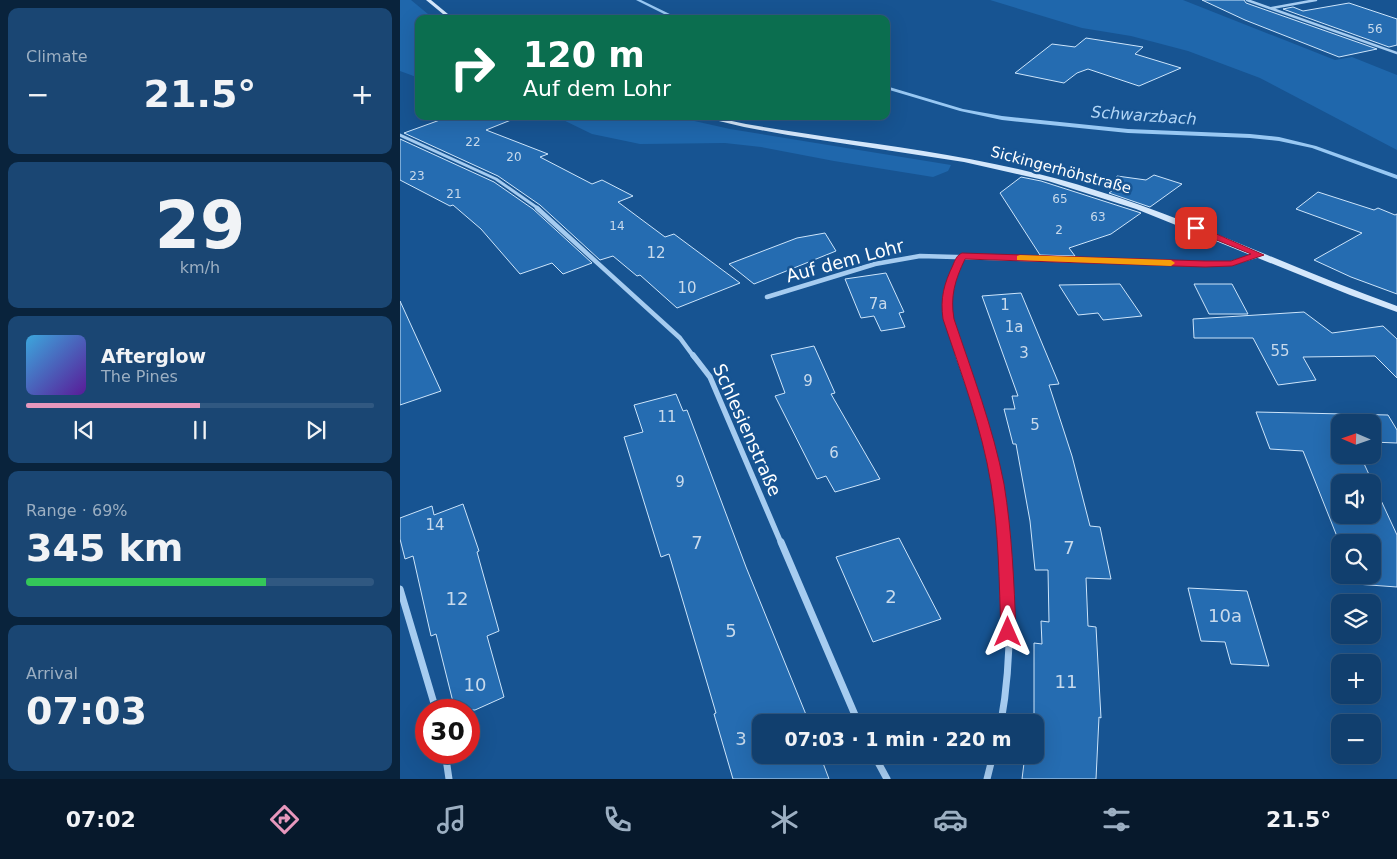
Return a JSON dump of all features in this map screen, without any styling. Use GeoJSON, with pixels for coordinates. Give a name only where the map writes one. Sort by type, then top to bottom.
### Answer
{"type":"FeatureCollection","features":[{"type":"Feature","properties":{"kind":"main road"},"geometry":{"type":"LineString","coordinates":[[428,0],[447,15]]}},
{"type":"Feature","properties":{"kind":"main road","name":"Sickingerhöhstraße"},"geometry":{"type":"LineString","coordinates":[[720,120],[757,128],[968,160],[1050,178],[1143,207],[1312,278],[1397,309]]}},
{"type":"Feature","properties":{"kind":"street"},"geometry":{"type":"LineString","coordinates":[[1247,0],[1397,53]]}},
{"type":"Feature","properties":{"kind":"street"},"geometry":{"type":"LineString","coordinates":[[1270,8],[1316,0]]}},
{"type":"Feature","properties":{"kind":"street","name":"Schlesienstraße"},"geometry":{"type":"LineString","coordinates":[[400,135],[472,168],[516,191],[575,241],[680,338],[695,356],[710,378],[855,714]]}},
{"type":"Feature","properties":{"kind":"street","name":"Auf dem Lohr"},"geometry":{"type":"LineString","coordinates":[[767,297],[866,266],[905,257],[962,256],[1205,264],[1232,263],[1259,255]]}},
{"type":"Feature","properties":{"kind":"street"},"geometry":{"type":"LineString","coordinates":[[962,256],[948,284],[946,304],[954,338],[982,421],[997,483],[1005,545],[1009,615],[1006,700],[1003,714]]}},
{"type":"Feature","properties":{"kind":"street"},"geometry":{"type":"LineString","coordinates":[[400,589],[433,699]]}},
{"type":"Feature","properties":{"kind":"street"},"geometry":{"type":"LineString","coordinates":[[447,764],[449,779]]}},
{"type":"Feature","properties":{"kind":"street"},"geometry":{"type":"LineString","coordinates":[[879,764],[887,779]]}},
{"type":"Feature","properties":{"kind":"street"},"geometry":{"type":"LineString","coordinates":[[987,779],[991,764]]}},
{"type":"Feature","properties":{"kind":"shaded area"},"geometry":{"type":"Polygon","coordinates":[[[400,0],[411,0],[429,15],[415,15],[415,77],[400,71],[400,0]]]}},
{"type":"Feature","properties":{"kind":"shaded area"},"geometry":{"type":"Polygon","coordinates":[[[990,0],[1183,0],[1335,60],[1352,57],[1397,75],[1397,150],[1260,78],[1188,51],[1131,36],[1082,28],[990,0]]]}},
{"type":"Feature","properties":{"kind":"shaded area"},"geometry":{"type":"Polygon","coordinates":[[[563,120],[690,120],[730,129],[951,165],[948,171],[933,177],[761,147],[725,143],[640,144],[592,134],[563,120]]]}},
{"type":"Feature","properties":{"kind":"building"},"geometry":{"type":"Polygon","coordinates":[[[1202,0],[1244,0],[1246,3],[1377,49],[1339,57],[1245,20],[1202,0]]]}},
{"type":"Feature","properties":{"kind":"building"},"geometry":{"type":"Polygon","coordinates":[[[1349,3],[1397,19],[1397,45],[1389,47],[1283,9],[1293,7],[1303,11],[1349,3]]]}},
{"type":"Feature","properties":{"kind":"building"},"geometry":{"type":"Polygon","coordinates":[[[1086,38],[1143,47],[1135,54],[1181,68],[1139,86],[1088,69],[1077,73],[1064,83],[1015,73],[1052,44],[1075,47],[1086,38]]]}},
{"type":"Feature","properties":{"kind":"building"},"geometry":{"type":"Polygon","coordinates":[[[440,120],[511,120],[486,130],[548,154],[540,157],[592,184],[602,180],[633,196],[618,202],[665,237],[674,234],[740,283],[677,308],[640,275],[637,276],[613,256],[600,260],[540,205],[498,176],[404,133],[440,120]]]}},
{"type":"Feature","properties":{"kind":"building"},"geometry":{"type":"Polygon","coordinates":[[[400,139],[494,182],[533,209],[592,263],[563,274],[552,263],[520,274],[481,229],[453,205],[450,206],[400,180],[400,139]]]}},
{"type":"Feature","properties":{"kind":"building"},"geometry":{"type":"Polygon","coordinates":[[[1154,175],[1182,184],[1150,207],[1109,193],[1112,191],[1117,176],[1146,180],[1154,175]]]}},
{"type":"Feature","properties":{"kind":"building"},"geometry":{"type":"Polygon","coordinates":[[[1021,177],[1041,181],[1141,213],[1111,234],[1069,248],[1075,256],[1040,255],[1000,193],[1021,177]]]}},
{"type":"Feature","properties":{"kind":"building"},"geometry":{"type":"Polygon","coordinates":[[[1318,192],[1374,210],[1378,208],[1395,215],[1397,214],[1397,294],[1351,277],[1314,260],[1362,233],[1296,209],[1318,192]]]}},
{"type":"Feature","properties":{"kind":"building"},"geometry":{"type":"Polygon","coordinates":[[[825,233],[836,251],[754,284],[729,264],[797,238],[825,233]]]}},
{"type":"Feature","properties":{"kind":"building"},"geometry":{"type":"Polygon","coordinates":[[[886,273],[904,312],[899,313],[905,327],[881,331],[874,316],[861,318],[845,279],[886,273]]]}},
{"type":"Feature","properties":{"kind":"building"},"geometry":{"type":"Polygon","coordinates":[[[1120,284],[1142,316],[1103,320],[1098,313],[1078,315],[1059,285],[1120,284]]]}},
{"type":"Feature","properties":{"kind":"building"},"geometry":{"type":"Polygon","coordinates":[[[1194,284],[1232,284],[1248,314],[1209,314],[1194,284]]]}},
{"type":"Feature","properties":{"kind":"building"},"geometry":{"type":"Polygon","coordinates":[[[1021,293],[1059,384],[1049,385],[1072,456],[1090,526],[1100,527],[1111,579],[1086,578],[1088,626],[1096,627],[1101,718],[1099,717],[1096,779],[1022,779],[1024,764],[1044,764],[1044,714],[1034,714],[1034,643],[1042,644],[1041,621],[1049,622],[1048,570],[1035,570],[1030,521],[1016,444],[1013,444],[1004,409],[1015,409],[1012,396],[1018,396],[982,296],[1021,293]]]}},
{"type":"Feature","properties":{"kind":"building"},"geometry":{"type":"Polygon","coordinates":[[[400,301],[441,391],[400,405],[400,301]]]}},
{"type":"Feature","properties":{"kind":"building"},"geometry":{"type":"Polygon","coordinates":[[[1304,312],[1332,333],[1383,326],[1397,339],[1397,378],[1375,356],[1303,357],[1316,380],[1278,385],[1253,338],[1194,338],[1193,319],[1304,312]]]}},
{"type":"Feature","properties":{"kind":"building"},"geometry":{"type":"Polygon","coordinates":[[[814,346],[835,393],[831,394],[880,479],[835,492],[826,476],[817,479],[775,396],[785,393],[771,355],[814,346]]]}},
{"type":"Feature","properties":{"kind":"building"},"geometry":{"type":"Polygon","coordinates":[[[676,394],[683,411],[687,410],[746,567],[806,714],[752,714],[752,764],[823,764],[829,779],[733,779],[714,714],[716,713],[669,554],[661,557],[624,437],[643,432],[634,405],[676,394]]]}},
{"type":"Feature","properties":{"kind":"building"},"geometry":{"type":"Polygon","coordinates":[[[1256,412],[1344,414],[1331,414],[1331,464],[1364,464],[1369,474],[1331,474],[1331,521],[1303,451],[1270,449],[1256,412]]]}},
{"type":"Feature","properties":{"kind":"building"},"geometry":{"type":"Polygon","coordinates":[[[1381,415],[1388,415],[1397,430],[1397,443],[1381,442],[1381,415]]]}},
{"type":"Feature","properties":{"kind":"building"},"geometry":{"type":"Polygon","coordinates":[[[1381,500],[1397,535],[1397,587],[1356,584],[1381,584],[1381,534],[1336,534],[1332,524],[1381,524],[1381,500]]]}},
{"type":"Feature","properties":{"kind":"building"},"geometry":{"type":"Polygon","coordinates":[[[463,504],[479,551],[477,552],[499,631],[487,636],[504,697],[480,708],[480,699],[452,699],[436,634],[431,636],[413,556],[405,559],[400,539],[400,518],[432,506],[434,515],[463,504]]]}},
{"type":"Feature","properties":{"kind":"building"},"geometry":{"type":"Polygon","coordinates":[[[899,538],[941,619],[873,642],[836,557],[899,538]]]}},
{"type":"Feature","properties":{"kind":"building"},"geometry":{"type":"Polygon","coordinates":[[[1188,588],[1247,591],[1269,666],[1231,664],[1225,642],[1201,641],[1188,588]]]}},
{"type":"Feature","properties":{"kind":"waterway","name":"Schwarzbach"},"geometry":{"type":"LineString","coordinates":[[638,0],[670,15]]}},
{"type":"Feature","properties":{"kind":"waterway","name":"Schwarzbach"},"geometry":{"type":"LineString","coordinates":[[890,88],[962,110],[1002,118],[1128,131],[1279,139],[1314,147],[1397,177]]}},
{"type":"Feature","properties":{"kind":"slow traffic"},"geometry":{"type":"LineString","coordinates":[[1020,258],[1171,263]]}},
{"type":"Feature","properties":{"kind":"route"},"geometry":{"type":"LineString","coordinates":[[1008,632],[1009,615],[1005,545],[997,483],[982,421],[948,319],[946,304],[948,284],[962,256],[1205,264],[1232,263],[1259,255],[1196,228]]}}]}
